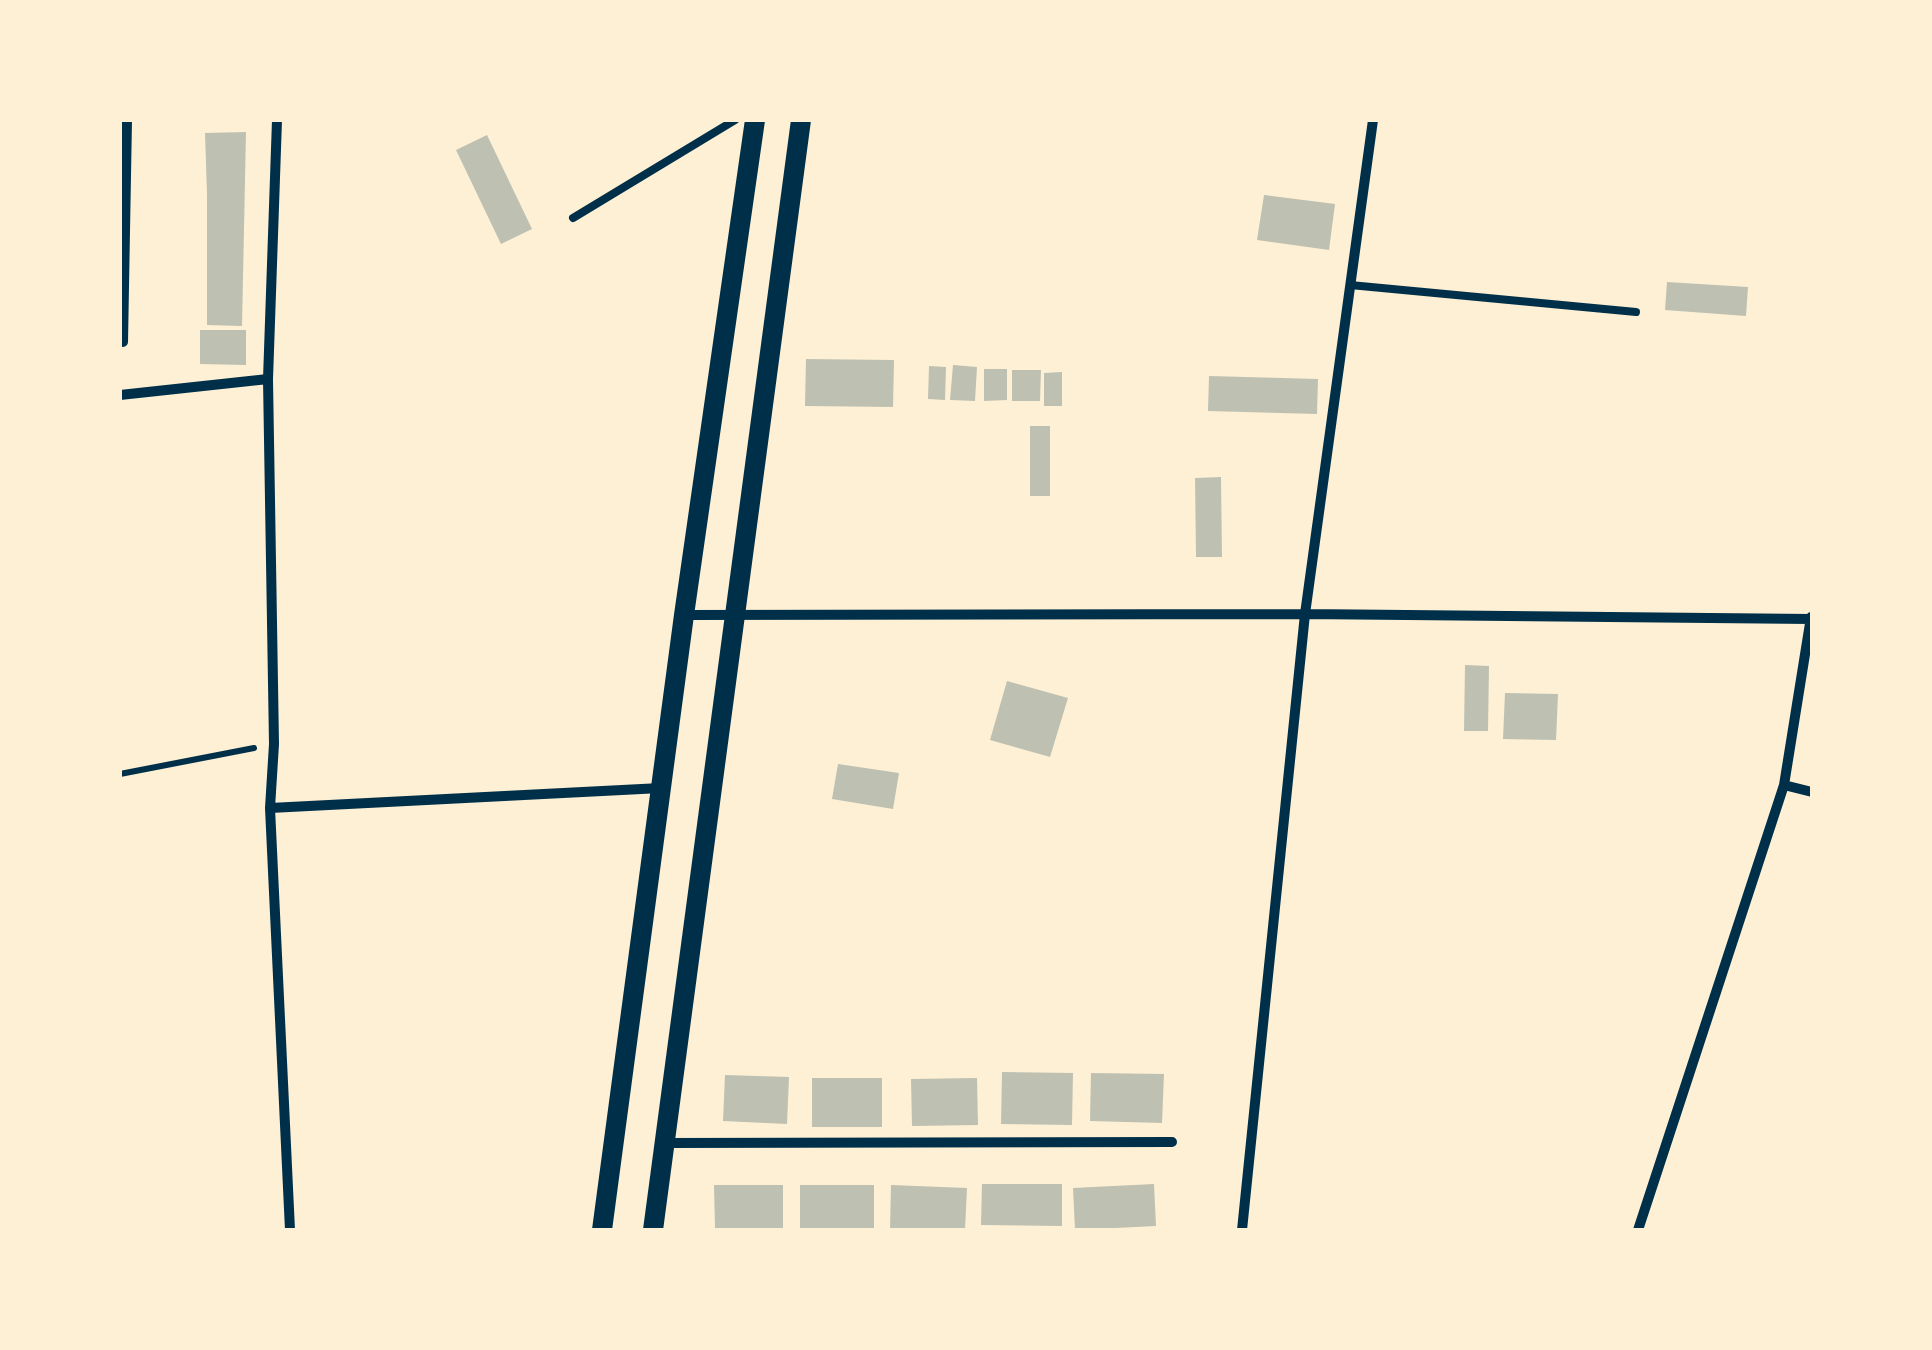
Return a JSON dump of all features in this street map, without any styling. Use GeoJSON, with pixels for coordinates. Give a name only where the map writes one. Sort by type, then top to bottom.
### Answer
{"type":"FeatureCollection","features":[{"type":"Feature","properties":{"kind":"main road"},"geometry":{"type":"LineString","coordinates":[[602,1230],[754,120]]}},
{"type":"Feature","properties":{"kind":"main road"},"geometry":{"type":"LineString","coordinates":[[653,1230],[802,120]]}},
{"type":"Feature","properties":{"kind":"street"},"geometry":{"type":"LineString","coordinates":[[123,342],[127,120]]}},
{"type":"Feature","properties":{"kind":"street"},"geometry":{"type":"LineString","coordinates":[[277,120],[268,380],[274,744],[270,808],[290,1230]]}},
{"type":"Feature","properties":{"kind":"street"},"geometry":{"type":"LineString","coordinates":[[1242,1230],[1305,614],[1373,120]]}},
{"type":"Feature","properties":{"kind":"street"},"geometry":{"type":"LineString","coordinates":[[120,395],[268,380]]}},
{"type":"Feature","properties":{"kind":"street"},"geometry":{"type":"LineString","coordinates":[[684,615],[1811,616],[1784,785],[1638,1230]]}},
{"type":"Feature","properties":{"kind":"street"},"geometry":{"type":"LineString","coordinates":[[1784,785],[1812,792]]}},
{"type":"Feature","properties":{"kind":"street"},"geometry":{"type":"LineString","coordinates":[[270,808],[661,788]]}},
{"type":"Feature","properties":{"kind":"street"},"geometry":{"type":"LineString","coordinates":[[665,1143],[1172,1142]]}},
{"type":"Feature","properties":{"kind":"lane"},"geometry":{"type":"LineString","coordinates":[[573,218],[734,120]]}},
{"type":"Feature","properties":{"kind":"lane"},"geometry":{"type":"LineString","coordinates":[[1350,285],[1636,312]]}},
{"type":"Feature","properties":{"kind":"path"},"geometry":{"type":"LineString","coordinates":[[120,774],[274,744]]}},
{"type":"Feature","properties":{"kind":"building"},"geometry":{"type":"Polygon","coordinates":[[[246,132],[242,326],[207,325],[205,133],[246,132]]]}},
{"type":"Feature","properties":{"kind":"building"},"geometry":{"type":"Polygon","coordinates":[[[487,135],[532,229],[501,244],[456,150],[487,135]]]}},
{"type":"Feature","properties":{"kind":"building"},"geometry":{"type":"Polygon","coordinates":[[[1264,195],[1335,204],[1329,250],[1257,240],[1264,195]]]}},
{"type":"Feature","properties":{"kind":"building"},"geometry":{"type":"Polygon","coordinates":[[[1667,282],[1748,287],[1746,316],[1665,310],[1667,282]]]}},
{"type":"Feature","properties":{"kind":"building"},"geometry":{"type":"Polygon","coordinates":[[[200,330],[246,330],[246,365],[200,364],[200,330]]]}},
{"type":"Feature","properties":{"kind":"building"},"geometry":{"type":"Polygon","coordinates":[[[806,359],[894,360],[893,407],[805,406],[806,359]]]}},
{"type":"Feature","properties":{"kind":"building"},"geometry":{"type":"Polygon","coordinates":[[[953,365],[977,367],[975,401],[950,400],[953,365]]]}},
{"type":"Feature","properties":{"kind":"building"},"geometry":{"type":"Polygon","coordinates":[[[929,366],[946,367],[945,400],[928,399],[929,366]]]}},
{"type":"Feature","properties":{"kind":"building"},"geometry":{"type":"Polygon","coordinates":[[[984,369],[1007,369],[1007,400],[984,401],[984,369]]]}},
{"type":"Feature","properties":{"kind":"building"},"geometry":{"type":"Polygon","coordinates":[[[1012,370],[1041,370],[1040,401],[1012,401],[1012,370]]]}},
{"type":"Feature","properties":{"kind":"building"},"geometry":{"type":"Polygon","coordinates":[[[1062,372],[1062,406],[1044,406],[1044,373],[1062,372]]]}},
{"type":"Feature","properties":{"kind":"building"},"geometry":{"type":"Polygon","coordinates":[[[1209,376],[1318,379],[1317,414],[1208,411],[1209,376]]]}},
{"type":"Feature","properties":{"kind":"building"},"geometry":{"type":"Polygon","coordinates":[[[1030,426],[1050,426],[1050,496],[1030,496],[1030,426]]]}},
{"type":"Feature","properties":{"kind":"building"},"geometry":{"type":"Polygon","coordinates":[[[1221,477],[1222,557],[1196,557],[1195,478],[1221,477]]]}},
{"type":"Feature","properties":{"kind":"building"},"geometry":{"type":"Polygon","coordinates":[[[1465,665],[1489,666],[1488,731],[1464,731],[1465,665]]]}},
{"type":"Feature","properties":{"kind":"building"},"geometry":{"type":"Polygon","coordinates":[[[1007,681],[1068,698],[1050,757],[990,740],[1007,681]]]}},
{"type":"Feature","properties":{"kind":"building"},"geometry":{"type":"Polygon","coordinates":[[[1505,693],[1558,694],[1556,740],[1503,739],[1505,693]]]}},
{"type":"Feature","properties":{"kind":"building"},"geometry":{"type":"Polygon","coordinates":[[[838,764],[899,773],[893,809],[832,799],[838,764]]]}},
{"type":"Feature","properties":{"kind":"building"},"geometry":{"type":"Polygon","coordinates":[[[1002,1072],[1073,1073],[1072,1125],[1001,1124],[1002,1072]]]}},
{"type":"Feature","properties":{"kind":"building"},"geometry":{"type":"Polygon","coordinates":[[[1091,1073],[1164,1074],[1162,1123],[1090,1121],[1091,1073]]]}},
{"type":"Feature","properties":{"kind":"building"},"geometry":{"type":"Polygon","coordinates":[[[725,1075],[789,1077],[787,1124],[723,1121],[725,1075]]]}},
{"type":"Feature","properties":{"kind":"building"},"geometry":{"type":"Polygon","coordinates":[[[812,1078],[882,1078],[882,1127],[812,1127],[812,1078]]]}},
{"type":"Feature","properties":{"kind":"building"},"geometry":{"type":"Polygon","coordinates":[[[977,1078],[978,1125],[912,1126],[911,1079],[977,1078]]]}},
{"type":"Feature","properties":{"kind":"building"},"geometry":{"type":"Polygon","coordinates":[[[982,1184],[1062,1184],[1062,1226],[981,1225],[982,1184]]]}},
{"type":"Feature","properties":{"kind":"building"},"geometry":{"type":"Polygon","coordinates":[[[1154,1184],[1156,1226],[1075,1230],[1073,1188],[1154,1184]]]}},
{"type":"Feature","properties":{"kind":"building"},"geometry":{"type":"Polygon","coordinates":[[[714,1185],[783,1185],[783,1228],[715,1228],[714,1185]]]}},
{"type":"Feature","properties":{"kind":"building"},"geometry":{"type":"Polygon","coordinates":[[[800,1185],[874,1185],[874,1230],[800,1230],[800,1185]]]}},
{"type":"Feature","properties":{"kind":"building"},"geometry":{"type":"Polygon","coordinates":[[[891,1185],[967,1188],[965,1230],[890,1229],[891,1185]]]}}]}
